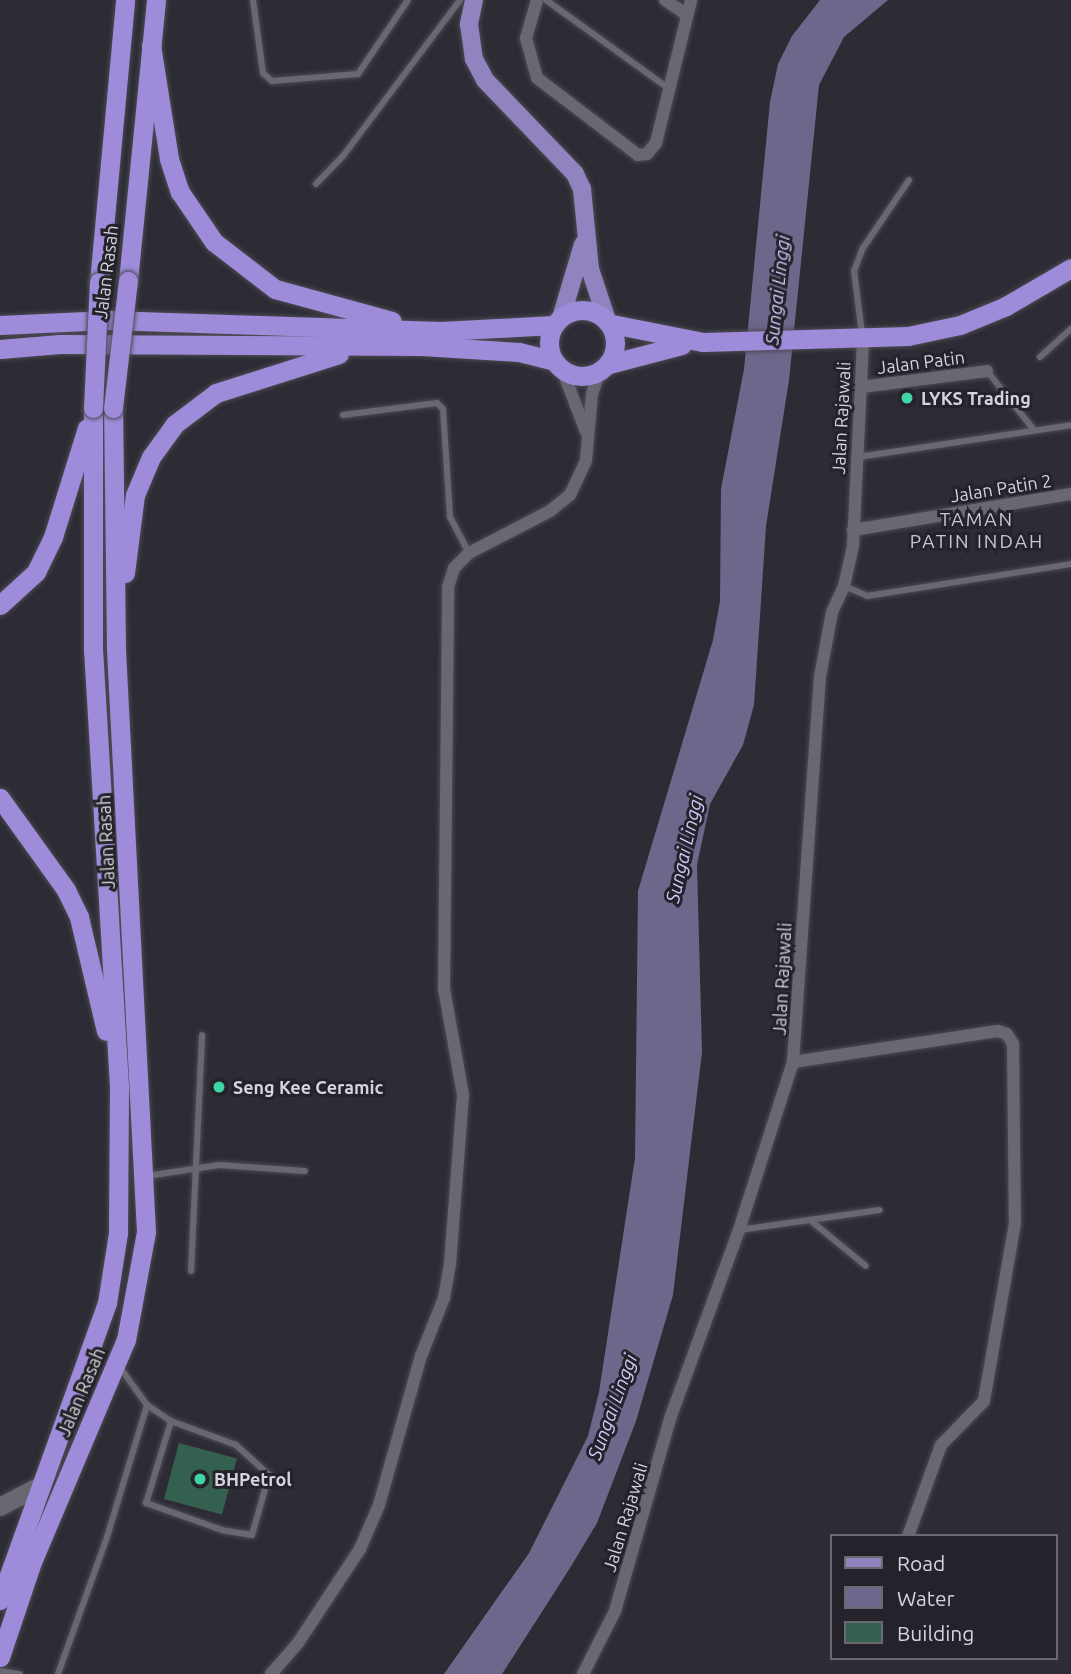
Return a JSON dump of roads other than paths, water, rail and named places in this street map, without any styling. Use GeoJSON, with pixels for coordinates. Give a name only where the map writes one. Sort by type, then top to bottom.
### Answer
{"type":"FeatureCollection","features":[{"type":"Feature","properties":{"kind":"highway","name":"Jalan Rasah"},"geometry":{"type":"LineString","coordinates":[[0,1600],[107,1303],[118,1233],[119,1086],[93,652],[93,408],[99,282],[125,0]]}},
{"type":"Feature","properties":{"kind":"highway","name":"Jalan Rasah"},"geometry":{"type":"LineString","coordinates":[[0,1657],[32,1562],[116,1362],[135,1304],[146,1232],[116,649],[113,408],[156,0]]}},
{"type":"Feature","properties":{"kind":"highway"},"geometry":{"type":"LineString","coordinates":[[151,45],[169,159],[180,192],[214,242],[275,289],[344,310],[441,331]]}},
{"type":"Feature","properties":{"kind":"highway"},"geometry":{"type":"LineString","coordinates":[[0,325],[108,320],[441,331],[557,321],[589,310],[610,322],[703,342],[863,340],[960,325],[1006,306],[1071,268]]}},
{"type":"Feature","properties":{"kind":"highway"},"geometry":{"type":"LineString","coordinates":[[557,321],[549,344],[558,365]]}},
{"type":"Feature","properties":{"kind":"highway"},"geometry":{"type":"LineString","coordinates":[[605,368],[616,346],[610,322]]}},
{"type":"Feature","properties":{"kind":"highway"},"geometry":{"type":"LineString","coordinates":[[0,349],[60,344],[478,348],[519,352],[581,376],[703,342]]}},
{"type":"Feature","properties":{"kind":"highway"},"geometry":{"type":"LineString","coordinates":[[116,649],[135,495],[151,457],[175,424],[216,393],[363,347]]}},
{"type":"Feature","properties":{"kind":"highway"},"geometry":{"type":"LineString","coordinates":[[0,605],[36,572],[53,537],[93,408]]}},
{"type":"Feature","properties":{"kind":"highway"},"geometry":{"type":"LineString","coordinates":[[0,798],[47,857],[79,917],[119,1086]]}},
{"type":"Feature","properties":{"kind":"main road"},"geometry":{"type":"LineString","coordinates":[[474,0],[469,23],[474,59],[485,80],[575,174],[582,188],[594,287],[610,322]]}},
{"type":"Feature","properties":{"kind":"main road"},"geometry":{"type":"LineString","coordinates":[[557,321],[586,234]]}},
{"type":"Feature","properties":{"kind":"main road"},"geometry":{"type":"LineString","coordinates":[[0,1507],[42,1485]]}},
{"type":"Feature","properties":{"kind":"street"},"geometry":{"type":"LineString","coordinates":[[537,0],[526,38],[537,78],[638,155],[647,154],[656,143],[691,0]]}},
{"type":"Feature","properties":{"kind":"street"},"geometry":{"type":"LineString","coordinates":[[665,0],[686,14]]}},
{"type":"Feature","properties":{"kind":"street","name":"Jalan Rajawali"},"geometry":{"type":"LineString","coordinates":[[583,1674],[615,1611],[671,1416],[739,1230],[793,1062],[820,677],[832,612],[844,586],[853,530],[863,340]]}},
{"type":"Feature","properties":{"kind":"street"},"geometry":{"type":"LineString","coordinates":[[558,365],[586,432]]}},
{"type":"Feature","properties":{"kind":"street"},"geometry":{"type":"LineString","coordinates":[[271,1674],[298,1643],[360,1549],[379,1505],[421,1356],[444,1298],[461,1155],[463,1095],[444,988],[448,587],[454,568],[469,553],[550,511],[570,495],[586,460],[586,432],[605,368]]}},
{"type":"Feature","properties":{"kind":"street","name":"Jalan Patin"},"geometry":{"type":"LineString","coordinates":[[861,387],[986,371]]}},
{"type":"Feature","properties":{"kind":"street","name":"Jalan Patin 2"},"geometry":{"type":"LineString","coordinates":[[853,530],[1071,494]]}},
{"type":"Feature","properties":{"kind":"street"},"geometry":{"type":"LineString","coordinates":[[793,1062],[998,1031],[1007,1034],[1013,1044],[1015,1223],[984,1401],[941,1445],[909,1534]]}},
{"type":"Feature","properties":{"kind":"lane"},"geometry":{"type":"LineString","coordinates":[[253,0],[263,73],[272,81],[358,74],[408,0]]}},
{"type":"Feature","properties":{"kind":"lane"},"geometry":{"type":"LineString","coordinates":[[316,184],[343,156],[460,0]]}},
{"type":"Feature","properties":{"kind":"lane"},"geometry":{"type":"LineString","coordinates":[[546,0],[668,88]]}},
{"type":"Feature","properties":{"kind":"lane"},"geometry":{"type":"LineString","coordinates":[[863,340],[854,271],[863,248],[909,180]]}},
{"type":"Feature","properties":{"kind":"lane"},"geometry":{"type":"LineString","coordinates":[[1040,357],[1071,329]]}},
{"type":"Feature","properties":{"kind":"lane"},"geometry":{"type":"LineString","coordinates":[[986,371],[1034,430]]}},
{"type":"Feature","properties":{"kind":"lane"},"geometry":{"type":"LineString","coordinates":[[343,415],[437,403],[443,409],[450,517],[469,553]]}},
{"type":"Feature","properties":{"kind":"lane"},"geometry":{"type":"LineString","coordinates":[[857,457],[1071,425]]}},
{"type":"Feature","properties":{"kind":"lane"},"geometry":{"type":"LineString","coordinates":[[844,586],[867,596],[1071,564]]}},
{"type":"Feature","properties":{"kind":"lane"},"geometry":{"type":"LineString","coordinates":[[191,1271],[202,1035]]}},
{"type":"Feature","properties":{"kind":"lane"},"geometry":{"type":"LineString","coordinates":[[145,1177],[219,1165],[304,1171]]}},
{"type":"Feature","properties":{"kind":"lane"},"geometry":{"type":"LineString","coordinates":[[739,1230],[880,1210]]}},
{"type":"Feature","properties":{"kind":"lane"},"geometry":{"type":"LineString","coordinates":[[810,1220],[866,1266]]}},
{"type":"Feature","properties":{"kind":"lane"},"geometry":{"type":"LineString","coordinates":[[116,1362],[147,1405],[171,1421],[236,1446],[269,1475],[252,1535],[222,1530],[146,1503],[171,1421]]}},
{"type":"Feature","properties":{"kind":"lane"},"geometry":{"type":"LineString","coordinates":[[58,1674],[107,1537],[147,1405]]}},
{"type":"Feature","properties":{"kind":"lane"},"geometry":{"type":"LineString","coordinates":[[0,1671],[20,1674]]}},
{"type":"Feature","properties":{"kind":"water","name":"Sungai Linggi"},"geometry":{"type":"Polygon","coordinates":[[[820,0],[888,0],[844,37],[819,85],[789,380],[766,526],[754,705],[743,745],[710,804],[697,865],[702,1052],[673,1295],[636,1421],[597,1523],[570,1568],[502,1674],[444,1674],[529,1553],[588,1436],[599,1392],[635,1158],[638,891],[713,640],[720,601],[721,489],[744,369],[770,102],[778,64],[792,36],[820,0]]]}},
{"type":"Feature","properties":{"kind":"place","name":"LYKS Trading"},"geometry":{"type":"Point","coordinates":[907,398]}},
{"type":"Feature","properties":{"kind":"place","name":"Seng Kee Ceramic"},"geometry":{"type":"Point","coordinates":[219,1087]}},
{"type":"Feature","properties":{"kind":"place","name":"BHPetrol"},"geometry":{"type":"Point","coordinates":[200,1479]}},
{"type":"Feature","properties":{"kind":"district","name":"TAMAN PATIN INDAH"},"geometry":{"type":"Point","coordinates":[977,531]}}]}
